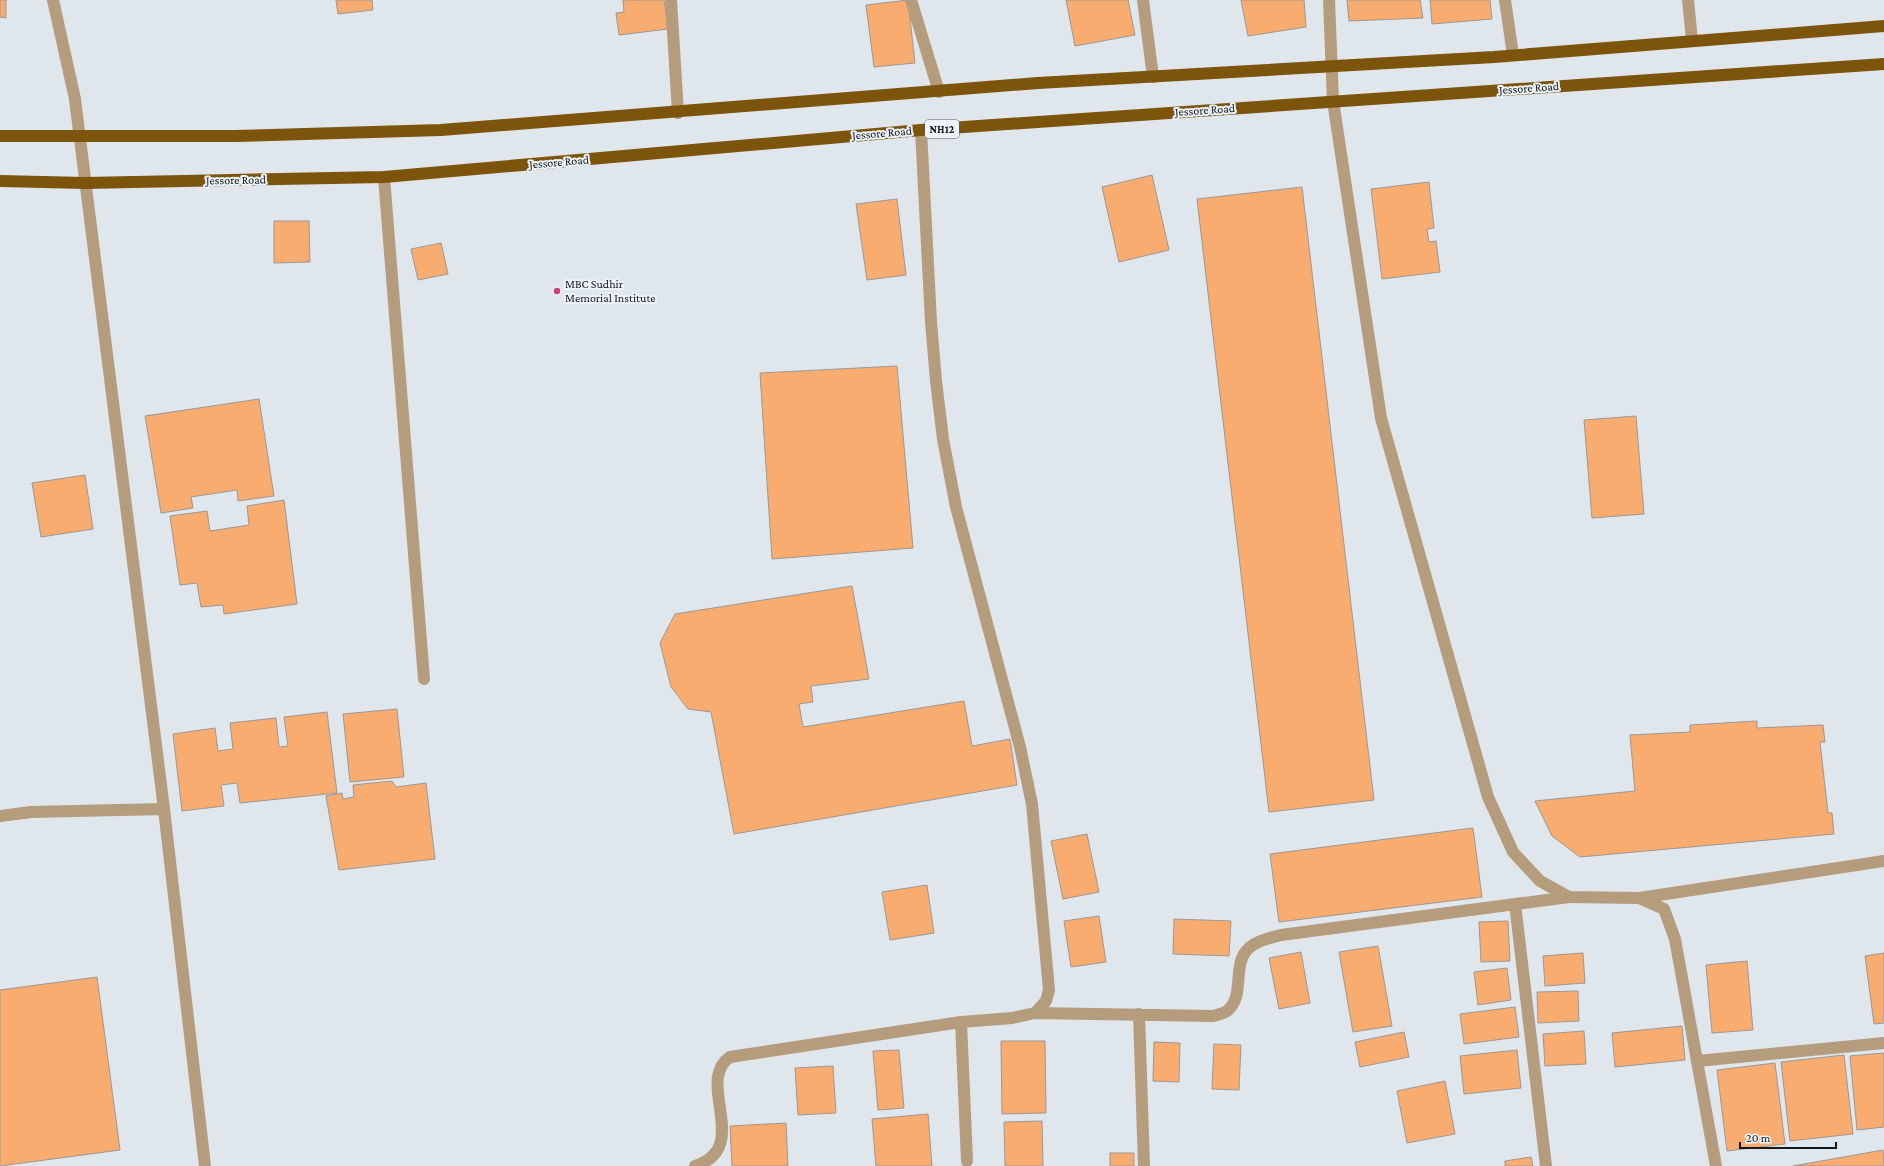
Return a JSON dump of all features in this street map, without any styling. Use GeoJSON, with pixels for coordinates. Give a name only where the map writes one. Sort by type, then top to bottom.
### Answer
{"type":"FeatureCollection","features":[{"type":"Feature","properties":{"kind":"highway"},"geometry":{"type":"LineString","coordinates":[[0,136],[235,136],[441,130],[678,113],[1038,84],[1330,68],[1884,26]]}},
{"type":"Feature","properties":{"kind":"highway","name":"Jessore Road"},"geometry":{"type":"LineString","coordinates":[[0,181],[85,182],[384,177],[920,130],[1884,64]]}},
{"type":"Feature","properties":{"kind":"street"},"geometry":{"type":"LineString","coordinates":[[53,0],[75,99],[78,136],[164,809],[205,1166]]}},
{"type":"Feature","properties":{"kind":"street"},"geometry":{"type":"LineString","coordinates":[[671,0],[678,113]]}},
{"type":"Feature","properties":{"kind":"street"},"geometry":{"type":"LineString","coordinates":[[911,0],[939,92]]}},
{"type":"Feature","properties":{"kind":"street"},"geometry":{"type":"LineString","coordinates":[[1143,0],[1153,77]]}},
{"type":"Feature","properties":{"kind":"street"},"geometry":{"type":"LineString","coordinates":[[1329,0],[1330,68],[1333,101],[1381,418],[1488,797],[1513,852],[1540,881],[1569,897]]}},
{"type":"Feature","properties":{"kind":"street"},"geometry":{"type":"LineString","coordinates":[[1505,0],[1513,55]]}},
{"type":"Feature","properties":{"kind":"street"},"geometry":{"type":"LineString","coordinates":[[1688,0],[1692,40]]}},
{"type":"Feature","properties":{"kind":"street"},"geometry":{"type":"LineString","coordinates":[[920,130],[931,322],[943,439],[956,507],[1020,747],[1032,804],[1049,990],[1046,1001],[1035,1013]]}},
{"type":"Feature","properties":{"kind":"street"},"geometry":{"type":"LineString","coordinates":[[384,177],[424,679]]}},
{"type":"Feature","properties":{"kind":"street"},"geometry":{"type":"LineString","coordinates":[[0,816],[31,812],[164,809]]}},
{"type":"Feature","properties":{"kind":"street"},"geometry":{"type":"LineString","coordinates":[[695,1166],[714,1161],[721,1144],[722,1124],[718,1087],[719,1071],[723,1062],[730,1057],[961,1022],[1012,1018],[1035,1013],[1213,1016],[1227,1011],[1235,1002],[1241,959],[1249,948],[1261,940],[1281,935],[1569,897],[1639,898],[1884,861]]}},
{"type":"Feature","properties":{"kind":"street"},"geometry":{"type":"LineString","coordinates":[[1639,898],[1664,909],[1675,939],[1716,1166]]}},
{"type":"Feature","properties":{"kind":"street"},"geometry":{"type":"LineString","coordinates":[[1515,904],[1546,1166]]}},
{"type":"Feature","properties":{"kind":"street"},"geometry":{"type":"LineString","coordinates":[[1139,1014],[1144,1166]]}},
{"type":"Feature","properties":{"kind":"street"},"geometry":{"type":"LineString","coordinates":[[961,1022],[967,1161]]}},
{"type":"Feature","properties":{"kind":"street"},"geometry":{"type":"LineString","coordinates":[[1697,1061],[1884,1044]]}},
{"type":"Feature","properties":{"kind":"building"},"geometry":{"type":"Polygon","coordinates":[[[0,0],[6,0],[6,18],[0,17],[0,0]]]}},
{"type":"Feature","properties":{"kind":"building"},"geometry":{"type":"Polygon","coordinates":[[[336,0],[372,0],[373,10],[338,14],[336,0]]]}},
{"type":"Feature","properties":{"kind":"building"},"geometry":{"type":"Polygon","coordinates":[[[623,0],[664,0],[668,29],[619,35],[616,13],[624,12],[623,0]]]}},
{"type":"Feature","properties":{"kind":"building"},"geometry":{"type":"Polygon","coordinates":[[[908,0],[915,63],[874,67],[866,5],[908,0]]]}},
{"type":"Feature","properties":{"kind":"building"},"geometry":{"type":"Polygon","coordinates":[[[1066,0],[1128,0],[1135,35],[1075,46],[1066,0]]]}},
{"type":"Feature","properties":{"kind":"building"},"geometry":{"type":"Polygon","coordinates":[[[1241,0],[1304,0],[1306,27],[1248,36],[1241,0]]]}},
{"type":"Feature","properties":{"kind":"building"},"geometry":{"type":"Polygon","coordinates":[[[1347,0],[1420,0],[1423,18],[1349,21],[1347,0]]]}},
{"type":"Feature","properties":{"kind":"building"},"geometry":{"type":"Polygon","coordinates":[[[1430,0],[1490,0],[1492,19],[1432,24],[1430,0]]]}},
{"type":"Feature","properties":{"kind":"building"},"geometry":{"type":"Polygon","coordinates":[[[1152,175],[1169,250],[1119,262],[1102,187],[1152,175]]]}},
{"type":"Feature","properties":{"kind":"building"},"geometry":{"type":"Polygon","coordinates":[[[1429,182],[1434,228],[1427,229],[1429,242],[1436,241],[1440,272],[1382,279],[1371,189],[1429,182]]]}},
{"type":"Feature","properties":{"kind":"building"},"geometry":{"type":"Polygon","coordinates":[[[1302,187],[1374,800],[1269,812],[1197,199],[1302,187]]]}},
{"type":"Feature","properties":{"kind":"building"},"geometry":{"type":"Polygon","coordinates":[[[897,199],[906,275],[867,280],[856,204],[897,199]]]}},
{"type":"Feature","properties":{"kind":"building"},"geometry":{"type":"Polygon","coordinates":[[[274,221],[309,221],[310,262],[274,263],[274,221]]]}},
{"type":"Feature","properties":{"kind":"building"},"geometry":{"type":"Polygon","coordinates":[[[441,243],[448,274],[418,280],[411,249],[441,243]]]}},
{"type":"Feature","properties":{"kind":"building"},"geometry":{"type":"Polygon","coordinates":[[[897,366],[913,548],[772,559],[760,373],[897,366]]]}},
{"type":"Feature","properties":{"kind":"building"},"geometry":{"type":"Polygon","coordinates":[[[259,399],[274,496],[238,501],[237,490],[191,497],[193,508],[161,513],[145,416],[259,399]]]}},
{"type":"Feature","properties":{"kind":"building"},"geometry":{"type":"Polygon","coordinates":[[[1636,416],[1644,514],[1592,518],[1584,420],[1636,416]]]}},
{"type":"Feature","properties":{"kind":"building"},"geometry":{"type":"Polygon","coordinates":[[[85,475],[93,529],[41,537],[32,483],[85,475]]]}},
{"type":"Feature","properties":{"kind":"building"},"geometry":{"type":"Polygon","coordinates":[[[284,500],[297,604],[224,614],[223,605],[201,607],[197,583],[180,585],[170,516],[207,511],[210,531],[249,525],[247,506],[284,500]]]}},
{"type":"Feature","properties":{"kind":"building"},"geometry":{"type":"Polygon","coordinates":[[[852,586],[869,679],[811,686],[813,702],[799,704],[803,727],[964,701],[972,746],[1010,739],[1017,785],[734,834],[711,712],[688,709],[671,687],[660,643],[675,614],[852,586]]]}},
{"type":"Feature","properties":{"kind":"building"},"geometry":{"type":"Polygon","coordinates":[[[397,709],[404,777],[350,782],[343,714],[397,709]]]}},
{"type":"Feature","properties":{"kind":"building"},"geometry":{"type":"Polygon","coordinates":[[[327,712],[337,793],[240,803],[237,783],[221,785],[224,806],[182,811],[173,734],[215,728],[218,751],[233,749],[230,723],[276,718],[279,747],[288,746],[284,717],[327,712]]]}},
{"type":"Feature","properties":{"kind":"building"},"geometry":{"type":"Polygon","coordinates":[[[1757,721],[1757,728],[1823,725],[1825,742],[1820,742],[1828,813],[1832,813],[1834,834],[1580,857],[1552,836],[1535,801],[1635,791],[1630,735],[1690,732],[1690,725],[1757,721]]]}},
{"type":"Feature","properties":{"kind":"building"},"geometry":{"type":"Polygon","coordinates":[[[392,781],[396,787],[426,783],[435,859],[339,870],[326,796],[342,793],[343,799],[354,797],[353,785],[392,781]]]}},
{"type":"Feature","properties":{"kind":"building"},"geometry":{"type":"Polygon","coordinates":[[[1473,828],[1482,897],[1279,922],[1270,854],[1473,828]]]}},
{"type":"Feature","properties":{"kind":"building"},"geometry":{"type":"Polygon","coordinates":[[[1087,834],[1099,892],[1063,899],[1051,841],[1087,834]]]}},
{"type":"Feature","properties":{"kind":"building"},"geometry":{"type":"Polygon","coordinates":[[[927,885],[934,933],[890,940],[882,892],[927,885]]]}},
{"type":"Feature","properties":{"kind":"building"},"geometry":{"type":"Polygon","coordinates":[[[1099,916],[1106,962],[1071,967],[1064,921],[1099,916]]]}},
{"type":"Feature","properties":{"kind":"building"},"geometry":{"type":"Polygon","coordinates":[[[1174,919],[1231,921],[1229,956],[1173,954],[1174,919]]]}},
{"type":"Feature","properties":{"kind":"building"},"geometry":{"type":"Polygon","coordinates":[[[1508,921],[1510,961],[1481,962],[1479,922],[1508,921]]]}},
{"type":"Feature","properties":{"kind":"building"},"geometry":{"type":"Polygon","coordinates":[[[1378,946],[1392,1026],[1353,1032],[1339,952],[1378,946]]]}},
{"type":"Feature","properties":{"kind":"building"},"geometry":{"type":"Polygon","coordinates":[[[1301,952],[1310,1003],[1279,1009],[1269,958],[1301,952]]]}},
{"type":"Feature","properties":{"kind":"building"},"geometry":{"type":"Polygon","coordinates":[[[1583,953],[1585,983],[1545,986],[1543,956],[1583,953]]]}},
{"type":"Feature","properties":{"kind":"building"},"geometry":{"type":"Polygon","coordinates":[[[1884,953],[1884,1023],[1874,1024],[1865,956],[1884,953]]]}},
{"type":"Feature","properties":{"kind":"building"},"geometry":{"type":"Polygon","coordinates":[[[1747,961],[1753,1030],[1712,1033],[1706,965],[1747,961]]]}},
{"type":"Feature","properties":{"kind":"building"},"geometry":{"type":"Polygon","coordinates":[[[1507,968],[1511,1000],[1478,1005],[1474,972],[1507,968]]]}},
{"type":"Feature","properties":{"kind":"building"},"geometry":{"type":"Polygon","coordinates":[[[97,977],[120,1150],[0,1166],[0,990],[97,977]]]}},
{"type":"Feature","properties":{"kind":"building"},"geometry":{"type":"Polygon","coordinates":[[[1578,991],[1579,1021],[1538,1023],[1537,992],[1578,991]]]}},
{"type":"Feature","properties":{"kind":"building"},"geometry":{"type":"Polygon","coordinates":[[[1515,1007],[1519,1037],[1464,1044],[1460,1014],[1515,1007]]]}},
{"type":"Feature","properties":{"kind":"building"},"geometry":{"type":"Polygon","coordinates":[[[1682,1026],[1685,1060],[1615,1067],[1612,1033],[1682,1026]]]}},
{"type":"Feature","properties":{"kind":"building"},"geometry":{"type":"Polygon","coordinates":[[[1584,1031],[1586,1064],[1545,1066],[1543,1034],[1584,1031]]]}},
{"type":"Feature","properties":{"kind":"building"},"geometry":{"type":"Polygon","coordinates":[[[1404,1032],[1409,1057],[1360,1067],[1355,1042],[1404,1032]]]}},
{"type":"Feature","properties":{"kind":"building"},"geometry":{"type":"Polygon","coordinates":[[[1001,1041],[1045,1041],[1046,1113],[1002,1114],[1001,1041]]]}},
{"type":"Feature","properties":{"kind":"building"},"geometry":{"type":"Polygon","coordinates":[[[1154,1042],[1180,1043],[1179,1082],[1153,1081],[1154,1042]]]}},
{"type":"Feature","properties":{"kind":"building"},"geometry":{"type":"Polygon","coordinates":[[[1214,1044],[1241,1045],[1239,1090],[1212,1089],[1214,1044]]]}},
{"type":"Feature","properties":{"kind":"building"},"geometry":{"type":"Polygon","coordinates":[[[899,1050],[904,1108],[878,1110],[873,1051],[899,1050]]]}},
{"type":"Feature","properties":{"kind":"building"},"geometry":{"type":"Polygon","coordinates":[[[1517,1050],[1521,1088],[1464,1094],[1460,1056],[1517,1050]]]}},
{"type":"Feature","properties":{"kind":"building"},"geometry":{"type":"Polygon","coordinates":[[[1884,1053],[1884,1127],[1857,1130],[1850,1056],[1884,1053]]]}},
{"type":"Feature","properties":{"kind":"building"},"geometry":{"type":"Polygon","coordinates":[[[1844,1055],[1853,1134],[1790,1141],[1781,1062],[1844,1055]]]}},
{"type":"Feature","properties":{"kind":"building"},"geometry":{"type":"Polygon","coordinates":[[[1775,1063],[1785,1144],[1727,1151],[1717,1070],[1775,1063]]]}},
{"type":"Feature","properties":{"kind":"building"},"geometry":{"type":"Polygon","coordinates":[[[833,1066],[836,1113],[798,1115],[795,1068],[833,1066]]]}},
{"type":"Feature","properties":{"kind":"building"},"geometry":{"type":"Polygon","coordinates":[[[1445,1081],[1455,1134],[1407,1143],[1397,1091],[1445,1081]]]}},
{"type":"Feature","properties":{"kind":"building"},"geometry":{"type":"Polygon","coordinates":[[[928,1114],[932,1166],[876,1166],[872,1119],[928,1114]]]}},
{"type":"Feature","properties":{"kind":"building"},"geometry":{"type":"Polygon","coordinates":[[[1042,1121],[1043,1166],[1005,1166],[1004,1122],[1042,1121]]]}},
{"type":"Feature","properties":{"kind":"building"},"geometry":{"type":"Polygon","coordinates":[[[786,1123],[788,1166],[732,1166],[730,1126],[786,1123]]]}},
{"type":"Feature","properties":{"kind":"building"},"geometry":{"type":"Polygon","coordinates":[[[1883,1150],[1884,1166],[1793,1166],[1883,1150]]]}},
{"type":"Feature","properties":{"kind":"building"},"geometry":{"type":"Polygon","coordinates":[[[1110,1153],[1134,1153],[1134,1166],[1110,1166],[1110,1153]]]}},
{"type":"Feature","properties":{"kind":"building"},"geometry":{"type":"Polygon","coordinates":[[[1531,1157],[1533,1166],[1505,1166],[1505,1161],[1531,1157]]]}},
{"type":"Feature","properties":{"kind":"place","name":"MBC Sudhir Memorial Institute"},"geometry":{"type":"Point","coordinates":[557,291]}}]}
